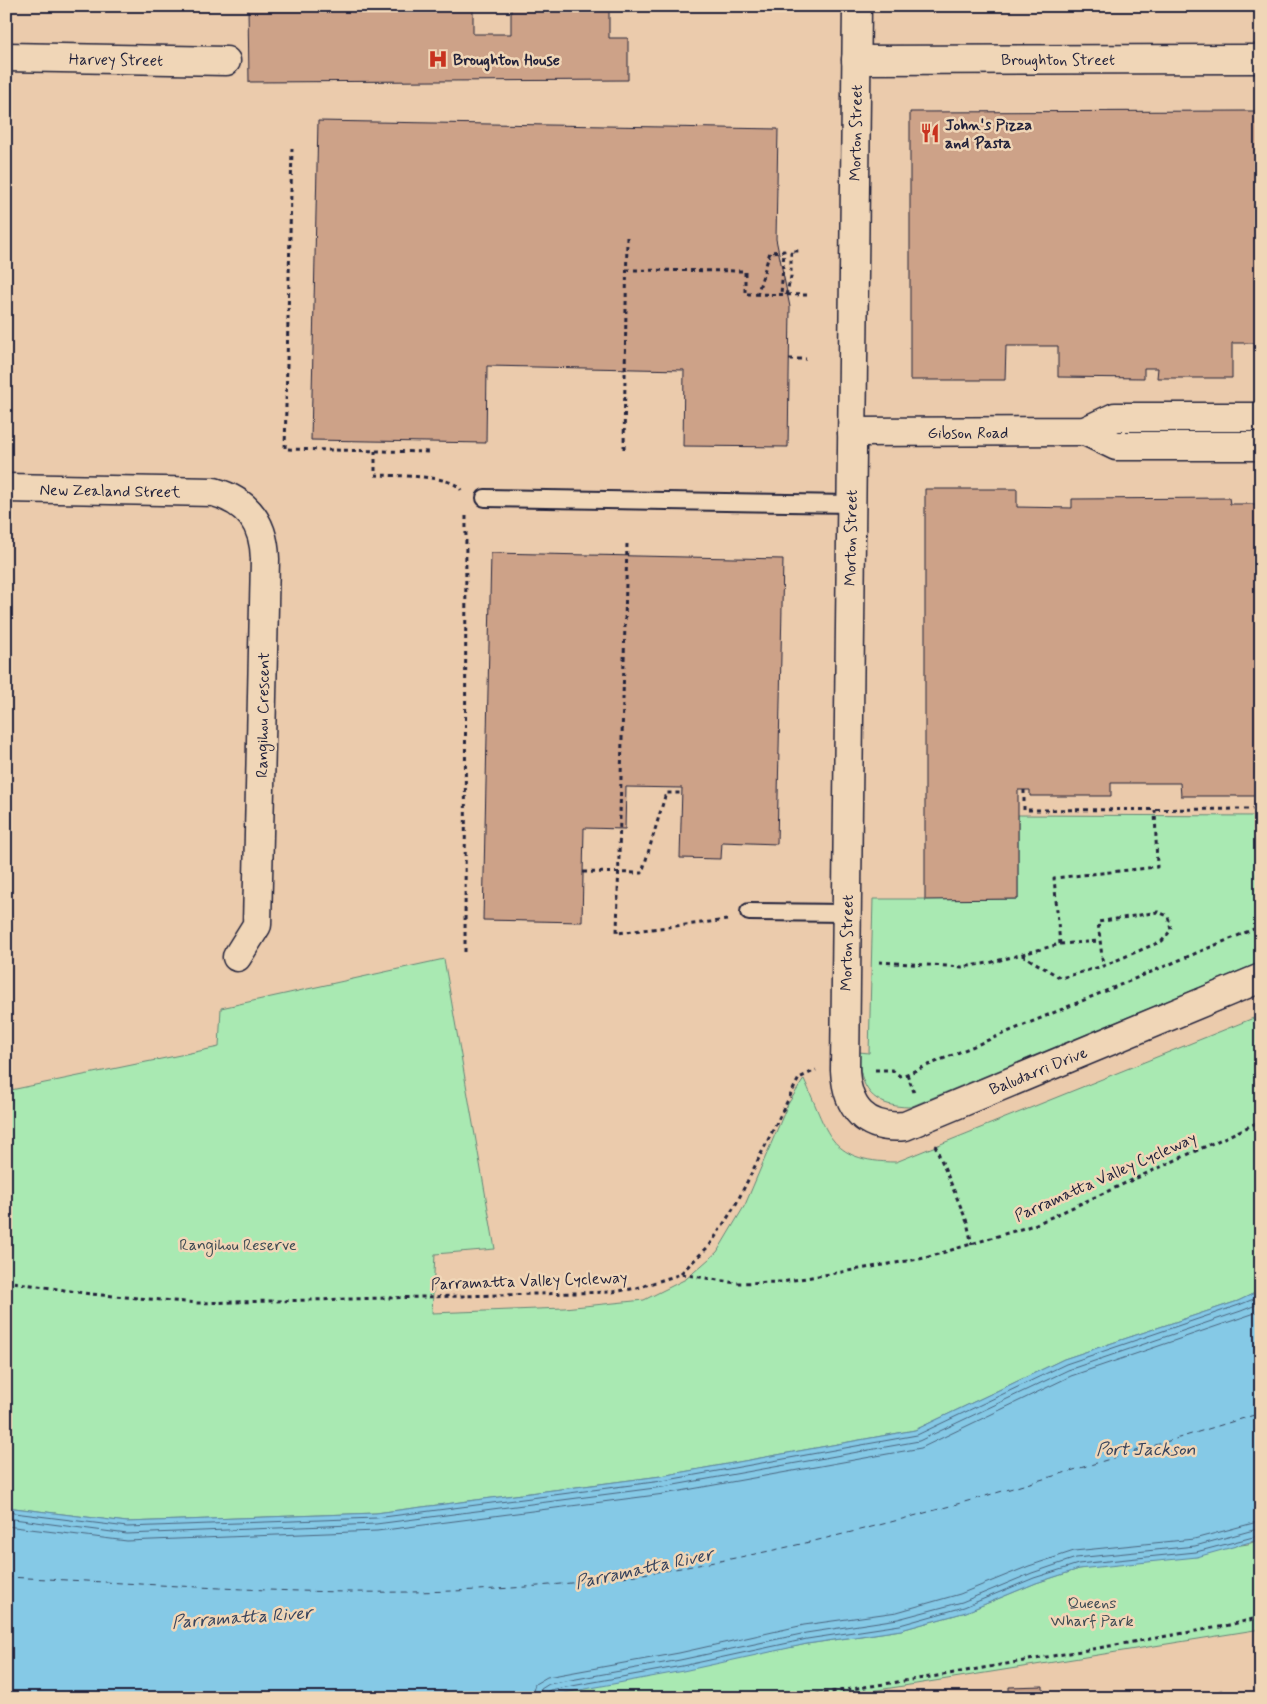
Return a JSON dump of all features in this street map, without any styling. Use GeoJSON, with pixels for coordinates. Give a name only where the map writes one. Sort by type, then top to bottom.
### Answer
{"type":"FeatureCollection","features":[{"type":"Feature","properties":{"kind":"street","name":"Morton Street"},"geometry":{"type":"LineString","coordinates":[[856,1070],[846,913],[857,6]]}},
{"type":"Feature","properties":{"kind":"street","name":"Harvey Street"},"geometry":{"type":"LineString","coordinates":[[6,57],[226,61]]}},
{"type":"Feature","properties":{"kind":"street","name":"Broughton Street"},"geometry":{"type":"LineString","coordinates":[[856,60],[1261,59]]}},
{"type":"Feature","properties":{"kind":"street","name":"Gibson Road"},"geometry":{"type":"LineString","coordinates":[[852,432],[1085,431],[1115,417],[1261,417]]}},
{"type":"Feature","properties":{"kind":"street","name":"Gibson Road"},"geometry":{"type":"LineString","coordinates":[[1085,431],[1116,446],[1261,446]]}},
{"type":"Feature","properties":{"kind":"street","name":"New Zealand Street"},"geometry":{"type":"LineString","coordinates":[[6,488],[214,492]]}},
{"type":"Feature","properties":{"kind":"street","name":"Rangihou Crescent"},"geometry":{"type":"LineString","coordinates":[[214,492],[239,502],[250,511],[258,522],[264,546],[257,925],[238,958]]}},
{"type":"Feature","properties":{"kind":"street","name":"Baludarri Drive"},"geometry":{"type":"LineString","coordinates":[[856,1070],[846,1088],[857,1111],[878,1124],[890,1127],[905,1126],[1261,978]]}},
{"type":"Feature","properties":{"kind":"lane"},"geometry":{"type":"LineString","coordinates":[[485,498],[851,504]]}},
{"type":"Feature","properties":{"kind":"lane"},"geometry":{"type":"LineString","coordinates":[[742,916],[846,913]]}},
{"type":"Feature","properties":{"kind":"path"},"geometry":{"type":"LineString","coordinates":[[292,148],[286,449],[430,452]]}},
{"type":"Feature","properties":{"kind":"path"},"geometry":{"type":"LineString","coordinates":[[624,449],[627,236]]}},
{"type":"Feature","properties":{"kind":"path"},"geometry":{"type":"LineString","coordinates":[[758,295],[770,252],[784,251],[781,295]]}},
{"type":"Feature","properties":{"kind":"path"},"geometry":{"type":"LineString","coordinates":[[786,295],[790,277],[791,252],[801,252]]}},
{"type":"Feature","properties":{"kind":"path"},"geometry":{"type":"LineString","coordinates":[[626,270],[745,271],[745,294],[807,295]]}},
{"type":"Feature","properties":{"kind":"path"},"geometry":{"type":"LineString","coordinates":[[790,359],[806,359]]}},
{"type":"Feature","properties":{"kind":"path"},"geometry":{"type":"LineString","coordinates":[[375,451],[375,475],[417,476],[454,482],[461,487],[463,493]]}},
{"type":"Feature","properties":{"kind":"path"},"geometry":{"type":"LineString","coordinates":[[465,508],[467,536],[465,952]]}},
{"type":"Feature","properties":{"kind":"path"},"geometry":{"type":"LineString","coordinates":[[627,544],[617,933],[742,916]]}},
{"type":"Feature","properties":{"kind":"path"},"geometry":{"type":"LineString","coordinates":[[1024,790],[1024,810],[1261,809]]}},
{"type":"Feature","properties":{"kind":"path"},"geometry":{"type":"LineString","coordinates":[[583,872],[642,872],[666,793],[681,793]]}},
{"type":"Feature","properties":{"kind":"path"},"geometry":{"type":"LineString","coordinates":[[1060,944],[1054,878],[1157,867],[1154,810]]}},
{"type":"Feature","properties":{"kind":"path"},"geometry":{"type":"LineString","coordinates":[[1022,955],[1061,978],[1103,966],[1162,941],[1171,930],[1168,916],[1158,912],[1098,922],[1103,966]]}},
{"type":"Feature","properties":{"kind":"path"},"geometry":{"type":"LineString","coordinates":[[856,1070],[892,1070],[900,1076],[907,1074],[1261,926]]}},
{"type":"Feature","properties":{"kind":"path"},"geometry":{"type":"LineString","coordinates":[[879,962],[962,967],[1022,955],[1060,944],[1100,941]]}},
{"type":"Feature","properties":{"kind":"path"},"geometry":{"type":"LineString","coordinates":[[681,1274],[710,1245],[725,1222],[735,1206],[799,1078],[813,1070]]}},
{"type":"Feature","properties":{"kind":"path","name":"Parramatta Valley Cycleway"},"geometry":{"type":"LineString","coordinates":[[6,1282],[90,1294],[198,1303],[612,1292],[637,1288],[681,1274],[736,1283],[782,1282],[925,1258],[1034,1225],[1261,1121]]}},
{"type":"Feature","properties":{"kind":"path"},"geometry":{"type":"LineString","coordinates":[[935,1143],[967,1222],[972,1245]]}},
{"type":"Feature","properties":{"kind":"path"},"geometry":{"type":"LineString","coordinates":[[792,1698],[1225,1626],[1261,1617]]}},
{"type":"Feature","properties":{"kind":"green space"},"geometry":{"type":"Polygon","coordinates":[[[1018,815],[1261,816],[1261,962],[910,1107],[897,1106],[877,1099],[865,1085],[859,1052],[869,1053],[873,899],[1018,899],[1018,815]]]}},
{"type":"Feature","properties":{"kind":"green space","name":"Rangihou Reserve"},"geometry":{"type":"Polygon","coordinates":[[[444,959],[495,1249],[435,1254],[432,1313],[564,1308],[644,1300],[686,1279],[717,1252],[745,1205],[788,1104],[804,1079],[825,1128],[833,1140],[843,1149],[856,1156],[873,1161],[896,1162],[1261,1015],[1261,1290],[1238,1301],[1064,1359],[915,1430],[661,1476],[376,1513],[127,1522],[6,1507],[6,1091],[219,1047],[221,1008],[444,959]]]}},
{"type":"Feature","properties":{"kind":"green space","name":"Queens Wharf Park"},"geometry":{"type":"Polygon","coordinates":[[[1261,1539],[1261,1629],[828,1698],[537,1698],[807,1644],[901,1630],[966,1612],[1036,1583],[1079,1569],[1248,1544],[1261,1539]]]}},
{"type":"Feature","properties":{"kind":"water","name":"Port Jackson"},"geometry":{"type":"Polygon","coordinates":[[[1261,1290],[1261,1539],[1197,1557],[1079,1569],[1036,1583],[966,1612],[901,1630],[807,1644],[683,1671],[537,1698],[6,1698],[6,1507],[127,1522],[376,1513],[661,1476],[915,1430],[1064,1359],[1238,1301],[1261,1290]]]}},
{"type":"Feature","properties":{"kind":"building","name":"Broughton House"},"geometry":{"type":"Polygon","coordinates":[[[248,6],[473,6],[473,34],[511,34],[511,6],[609,6],[609,38],[628,38],[628,80],[249,82],[248,6]]]}},
{"type":"Feature","properties":{"kind":"building"},"geometry":{"type":"Polygon","coordinates":[[[1261,111],[1261,343],[1232,343],[1232,378],[1157,378],[1158,368],[1144,368],[1144,378],[1058,377],[1058,346],[1006,346],[1005,380],[910,380],[910,112],[1261,111]]]}},
{"type":"Feature","properties":{"kind":"building"},"geometry":{"type":"Polygon","coordinates":[[[318,121],[778,129],[776,239],[790,307],[788,447],[683,446],[684,370],[487,366],[486,443],[311,440],[318,121]]]}},
{"type":"Feature","properties":{"kind":"building"},"geometry":{"type":"Polygon","coordinates":[[[925,489],[1017,489],[1017,507],[1072,508],[1072,499],[1229,498],[1230,504],[1261,504],[1261,796],[1181,796],[1180,783],[1111,783],[1111,796],[1030,796],[1030,790],[1018,790],[1018,899],[925,900],[925,489]]]}},
{"type":"Feature","properties":{"kind":"building"},"geometry":{"type":"Polygon","coordinates":[[[491,553],[783,559],[777,844],[722,842],[721,859],[680,858],[682,788],[626,787],[625,829],[584,828],[582,922],[483,920],[491,553]]]}},
{"type":"Feature","properties":{"kind":"building"},"geometry":{"type":"Polygon","coordinates":[[[1043,1686],[1043,1698],[1009,1698],[1009,1687],[1043,1686]]]}},
{"type":"Feature","properties":{"kind":"building"},"geometry":{"type":"Polygon","coordinates":[[[1221,1690],[1221,1698],[1204,1698],[1221,1690]]]}},
{"type":"Feature","properties":{"kind":"building"},"geometry":{"type":"Polygon","coordinates":[[[1221,1690],[1239,1698],[1221,1698],[1221,1690]]]}},
{"type":"Feature","properties":{"kind":"ferry route"},"geometry":{"type":"LineString","coordinates":[[6,1577],[272,1590],[405,1592],[538,1586],[631,1576],[722,1561],[904,1519],[1261,1413]]}},
{"type":"Feature","properties":{"kind":"place","name":"Broughton House"},"geometry":{"type":"Point","coordinates":[438,59]}},
{"type":"Feature","properties":{"kind":"place","name":"John's Pizza and Pasta"},"geometry":{"type":"Point","coordinates":[930,133]}},
{"type":"Feature","properties":{"kind":"water label","name":"Parramatta River"},"geometry":{"type":"Point","coordinates":[644,1568]}},
{"type":"Feature","properties":{"kind":"water label","name":"Parramatta River"},"geometry":{"type":"Point","coordinates":[242,1617]}}]}
